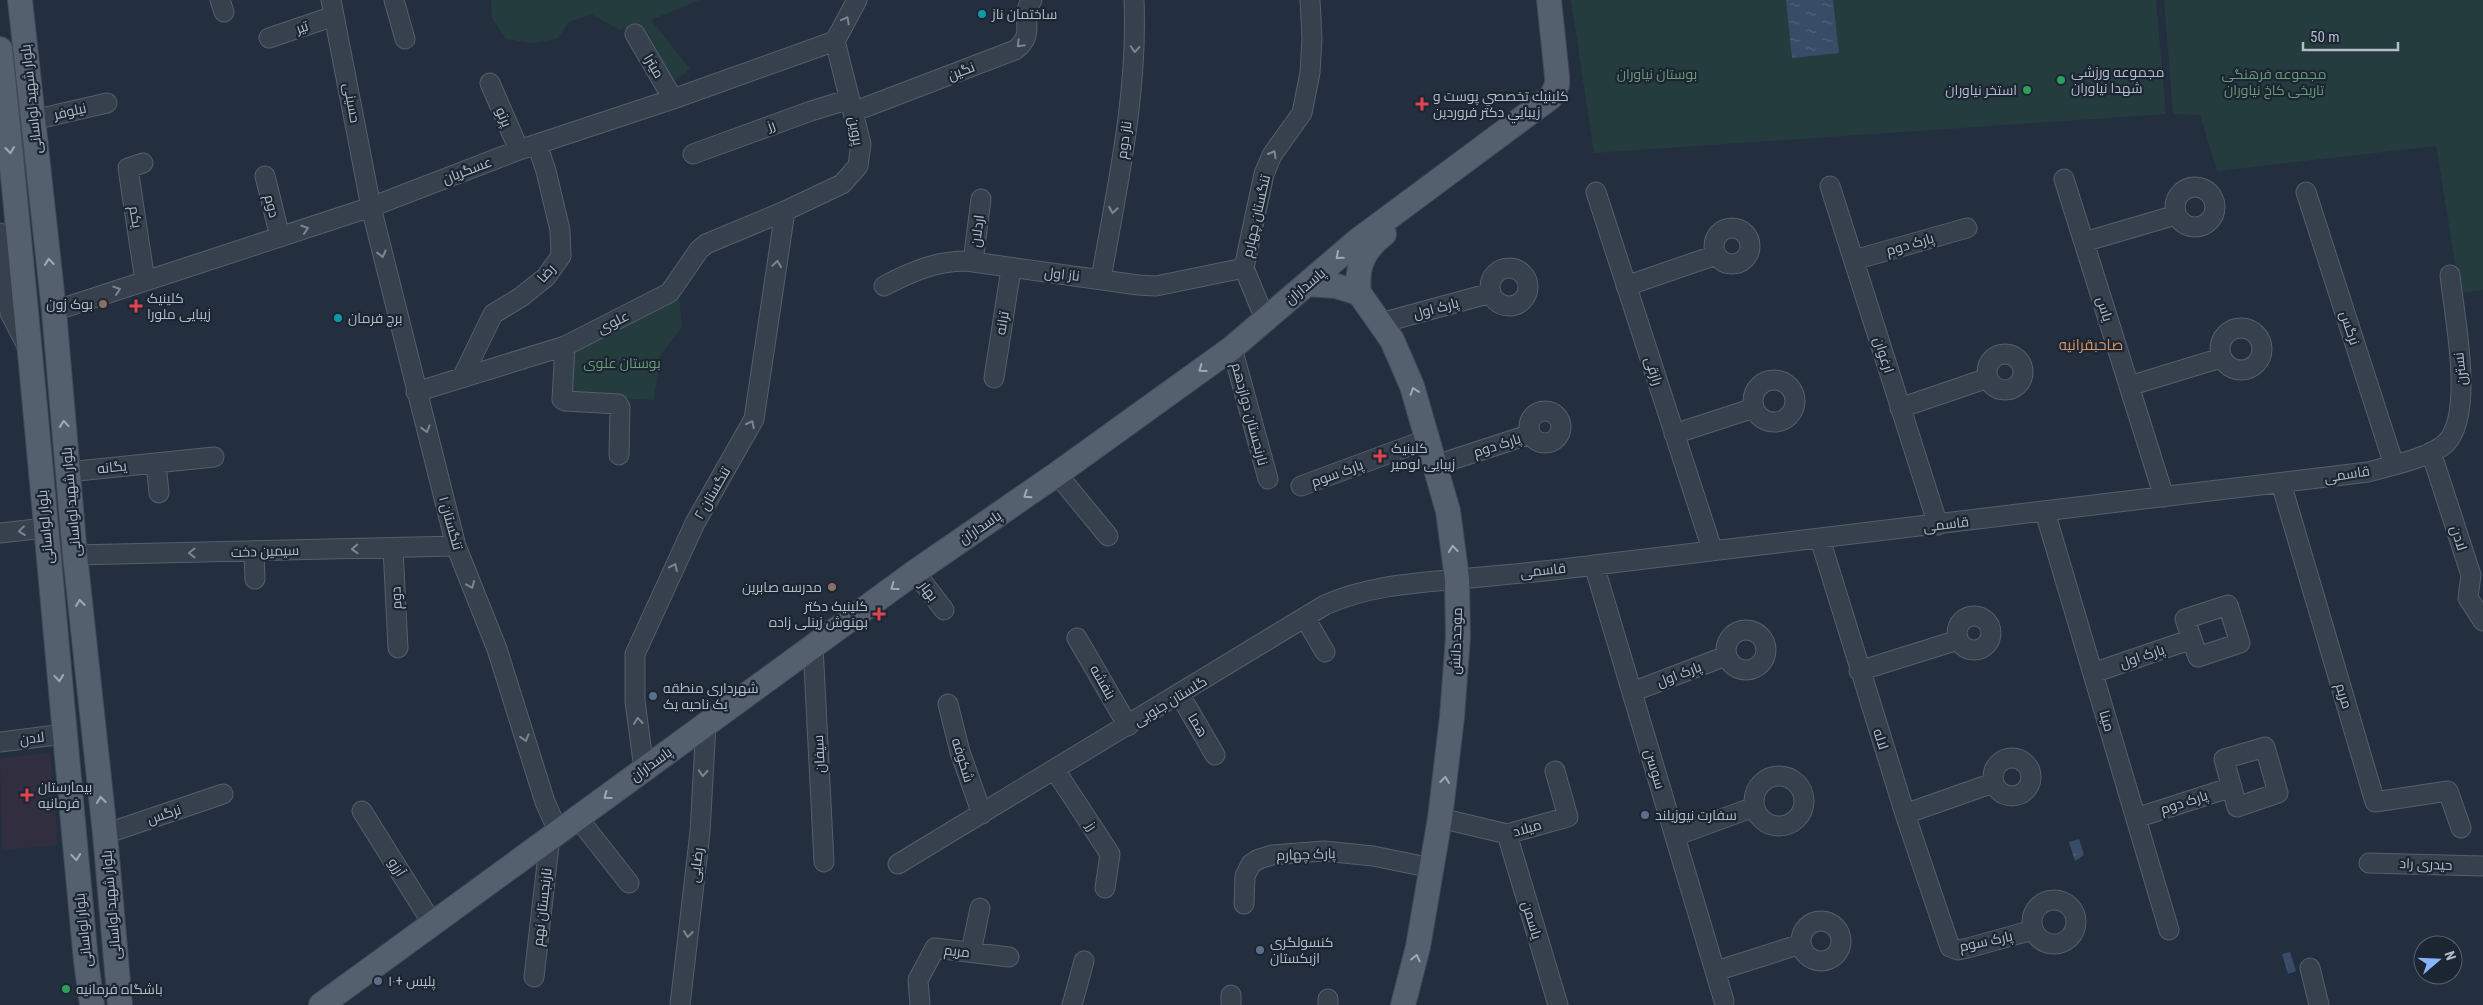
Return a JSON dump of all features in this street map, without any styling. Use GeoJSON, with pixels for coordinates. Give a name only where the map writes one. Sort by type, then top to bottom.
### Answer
{"type":"FeatureCollection","features":[{"type":"Feature","properties":{"kind":"main road","name":"بلوار شهید لواسانی"},"geometry":{"type":"LineString","coordinates":[[20,0],[54,311],[75,555],[105,834],[120,1005]]}},
{"type":"Feature","properties":{"kind":"main road","name":"پاسداران"},"geometry":{"type":"LineString","coordinates":[[325,1003],[562,828],[915,572],[1057,474],[1232,348],[1357,240],[1551,96],[1557,85],[1558,76],[1549,0]]}},
{"type":"Feature","properties":{"kind":"main road"},"geometry":{"type":"LineString","coordinates":[[1308,284],[1336,286],[1359,293],[1358,278],[1361,260],[1372,244],[1560,104],[1569,93],[1572,80],[1561,0]]}},
{"type":"Feature","properties":{"kind":"main road","name":"بلوار لواسانی"},"geometry":{"type":"LineString","coordinates":[[0,49],[30,352],[54,632],[86,961],[92,1005]]}},
{"type":"Feature","properties":{"kind":"main road","name":"موحد دانش"},"geometry":{"type":"LineString","coordinates":[[1359,293],[1381,323],[1401,360],[1436,465],[1448,512],[1457,579],[1458,646],[1440,818],[1418,947],[1403,1005]]}},
{"type":"Feature","properties":{"kind":"main road"},"geometry":{"type":"LineString","coordinates":[[54,632],[64,642],[71,643],[83,628]]}},
{"type":"Feature","properties":{"kind":"street"},"geometry":{"type":"LineString","coordinates":[[394,0],[405,40]]}},
{"type":"Feature","properties":{"kind":"street"},"geometry":{"type":"LineString","coordinates":[[835,41],[857,0]]}},
{"type":"Feature","properties":{"kind":"street","name":"نگین"},"geometry":{"type":"LineString","coordinates":[[851,106],[1015,50],[1024,43],[1028,36],[1027,12],[1032,0]]}},
{"type":"Feature","properties":{"kind":"street","name":"ناز دوم"},"geometry":{"type":"LineString","coordinates":[[1101,279],[1132,84],[1136,37],[1134,0]]}},
{"type":"Feature","properties":{"kind":"street","name":"تنگستان چهارم"},"geometry":{"type":"LineString","coordinates":[[1265,319],[1244,268],[1264,174],[1272,155],[1302,113],[1311,56],[1310,0]]}},
{"type":"Feature","properties":{"kind":"street","name":"تیر"},"geometry":{"type":"LineString","coordinates":[[269,38],[333,4]]}},
{"type":"Feature","properties":{"kind":"street","name":"حسینی"},"geometry":{"type":"LineString","coordinates":[[333,4],[371,207]]}},
{"type":"Feature","properties":{"kind":"street","name":"میترا"},"geometry":{"type":"LineString","coordinates":[[635,34],[673,99]]}},
{"type":"Feature","properties":{"kind":"street","name":"عسگریان"},"geometry":{"type":"LineString","coordinates":[[54,311],[371,207],[518,150],[673,99],[835,41]]}},
{"type":"Feature","properties":{"kind":"street","name":"پروین"},"geometry":{"type":"LineString","coordinates":[[785,211],[842,184],[858,166],[861,144],[835,41]]}},
{"type":"Feature","properties":{"kind":"street","name":"پرتو"},"geometry":{"type":"LineString","coordinates":[[490,83],[518,150]]}},
{"type":"Feature","properties":{"kind":"street","name":"نیلوفر"},"geometry":{"type":"LineString","coordinates":[[33,120],[107,103]]}},
{"type":"Feature","properties":{"kind":"street","name":"رز"},"geometry":{"type":"LineString","coordinates":[[693,154],[811,111],[851,106]]}},
{"type":"Feature","properties":{"kind":"street","name":"رضا"},"geometry":{"type":"LineString","coordinates":[[462,378],[493,314],[521,297],[546,277],[561,256],[560,230],[546,171],[537,144]]}},
{"type":"Feature","properties":{"kind":"street","name":"یکم"},"geometry":{"type":"LineString","coordinates":[[143,163],[128,168],[145,281]]}},
{"type":"Feature","properties":{"kind":"street","name":"دوم"},"geometry":{"type":"LineString","coordinates":[[265,176],[280,237]]}},
{"type":"Feature","properties":{"kind":"street","name":"یاس"},"geometry":{"type":"LineString","coordinates":[[2064,179],[2164,497]]}},
{"type":"Feature","properties":{"kind":"street","name":"ارغوان"},"geometry":{"type":"LineString","coordinates":[[1830,186],[1938,525]]}},
{"type":"Feature","properties":{"kind":"street","name":"رازقی"},"geometry":{"type":"LineString","coordinates":[[1596,192],[1712,549]]}},
{"type":"Feature","properties":{"kind":"street","name":"نرگس"},"geometry":{"type":"LineString","coordinates":[[2306,192],[2394,465]]}},
{"type":"Feature","properties":{"kind":"street","name":"اردلان"},"geometry":{"type":"LineString","coordinates":[[973,262],[981,199]]}},
{"type":"Feature","properties":{"kind":"street","name":"تنگستان ۱"},"geometry":{"type":"LineString","coordinates":[[371,207],[456,546],[497,649],[545,802],[562,828],[629,883]]}},
{"type":"Feature","properties":{"kind":"street","name":"علوی"},"geometry":{"type":"LineString","coordinates":[[416,392],[565,346],[670,292],[699,250],[706,244],[785,211]]}},
{"type":"Feature","properties":{"kind":"street","name":"تنگستان ۲"},"geometry":{"type":"LineString","coordinates":[[644,769],[635,701],[635,654],[695,523],[754,419],[785,211]]}},
{"type":"Feature","properties":{"kind":"street"},"geometry":{"type":"LineString","coordinates":[[2084,242],[2176,215]]}},
{"type":"Feature","properties":{"kind":"street","name":"پارک دوم"},"geometry":{"type":"LineString","coordinates":[[1854,260],[1967,228]]}},
{"type":"Feature","properties":{"kind":"street"},"geometry":{"type":"LineString","coordinates":[[0,232],[5,312],[30,352]]}},
{"type":"Feature","properties":{"kind":"street"},"geometry":{"type":"LineString","coordinates":[[1626,286],[1716,255]]}},
{"type":"Feature","properties":{"kind":"street","name":"ناز اول"},"geometry":{"type":"LineString","coordinates":[[884,286],[911,272],[944,261],[973,262],[1011,269],[1156,286],[1244,268]]}},
{"type":"Feature","properties":{"kind":"street","name":"ترانه"},"geometry":{"type":"LineString","coordinates":[[994,378],[1011,269]]}},
{"type":"Feature","properties":{"kind":"street","name":"نسترن"},"geometry":{"type":"LineString","coordinates":[[2431,452],[2446,442],[2458,423],[2462,395],[2450,275]]}},
{"type":"Feature","properties":{"kind":"street","name":"پارک اول"},"geometry":{"type":"LineString","coordinates":[[1381,323],[1491,293]]}},
{"type":"Feature","properties":{"kind":"street"},"geometry":{"type":"LineString","coordinates":[[565,346],[562,399],[565,401],[618,404],[620,408],[618,455]]}},
{"type":"Feature","properties":{"kind":"street","name":"نارنجستان دوازدهم"},"geometry":{"type":"LineString","coordinates":[[1232,348],[1268,479]]}},
{"type":"Feature","properties":{"kind":"street"},"geometry":{"type":"LineString","coordinates":[[2129,386],[2221,358]]}},
{"type":"Feature","properties":{"kind":"street"},"geometry":{"type":"LineString","coordinates":[[1900,408],[1988,378]]}},
{"type":"Feature","properties":{"kind":"street"},"geometry":{"type":"LineString","coordinates":[[1674,434],[1754,408]]}},
{"type":"Feature","properties":{"kind":"street","name":"پارک دوم"},"geometry":{"type":"LineString","coordinates":[[1436,465],[1531,434]]}},
{"type":"Feature","properties":{"kind":"street","name":"پارک سوم"},"geometry":{"type":"LineString","coordinates":[[1301,486],[1428,439]]}},
{"type":"Feature","properties":{"kind":"street","name":"قاسمی"},"geometry":{"type":"LineString","coordinates":[[1457,579],[1594,565],[1712,549],[1820,539],[2368,472],[2431,452]]}},
{"type":"Feature","properties":{"kind":"street","name":"لادن"},"geometry":{"type":"LineString","coordinates":[[2431,452],[2471,575],[2468,598],[2483,621]]}},
{"type":"Feature","properties":{"kind":"street","name":"یگانه"},"geometry":{"type":"LineString","coordinates":[[68,472],[214,457]]}},
{"type":"Feature","properties":{"kind":"street"},"geometry":{"type":"LineString","coordinates":[[156,463],[159,493]]}},
{"type":"Feature","properties":{"kind":"street"},"geometry":{"type":"LineString","coordinates":[[1057,474],[1108,536]]}},
{"type":"Feature","properties":{"kind":"street","name":"مریم"},"geometry":{"type":"LineString","coordinates":[[2281,483],[2376,802],[2448,791],[2461,828]]}},
{"type":"Feature","properties":{"kind":"street","name":"مینا"},"geometry":{"type":"LineString","coordinates":[[2045,512],[2169,930]]}},
{"type":"Feature","properties":{"kind":"street"},"geometry":{"type":"LineString","coordinates":[[0,533],[45,528]]}},
{"type":"Feature","properties":{"kind":"street","name":"لاله"},"geometry":{"type":"LineString","coordinates":[[1820,539],[1859,671],[1946,937]]}},
{"type":"Feature","properties":{"kind":"street","name":"سیمین دخت"},"geometry":{"type":"LineString","coordinates":[[75,555],[456,546]]}},
{"type":"Feature","properties":{"kind":"street","name":"دوم"},"geometry":{"type":"LineString","coordinates":[[393,548],[398,648]]}},
{"type":"Feature","properties":{"kind":"street"},"geometry":{"type":"LineString","coordinates":[[254,552],[255,579]]}},
{"type":"Feature","properties":{"kind":"street","name":"سوسن"},"geometry":{"type":"LineString","coordinates":[[1594,565],[1724,1001]]}},
{"type":"Feature","properties":{"kind":"street","name":"بهار"},"geometry":{"type":"LineString","coordinates":[[915,572],[944,610]]}},
{"type":"Feature","properties":{"kind":"street","name":"گلستان جنوبی"},"geometry":{"type":"LineString","coordinates":[[898,864],[1180,695],[1304,618],[1343,597],[1412,583],[1457,579]]}},
{"type":"Feature","properties":{"kind":"street"},"geometry":{"type":"LineString","coordinates":[[1304,618],[1325,652]]}},
{"type":"Feature","properties":{"kind":"street","name":"بنفشه"},"geometry":{"type":"LineString","coordinates":[[1078,638],[1128,726]]}},
{"type":"Feature","properties":{"kind":"street","name":"پارک اول"},"geometry":{"type":"LineString","coordinates":[[2093,673],[2192,639]]}},
{"type":"Feature","properties":{"kind":"street"},"geometry":{"type":"LineString","coordinates":[[1859,671],[1958,640]]}},
{"type":"Feature","properties":{"kind":"street","name":"سیفان"},"geometry":{"type":"LineString","coordinates":[[813,646],[824,862]]}},
{"type":"Feature","properties":{"kind":"street","name":"پارک اول"},"geometry":{"type":"LineString","coordinates":[[1632,692],[1726,656]]}},
{"type":"Feature","properties":{"kind":"street","name":"هما"},"geometry":{"type":"LineString","coordinates":[[1180,695],[1215,755]]}},
{"type":"Feature","properties":{"kind":"street","name":"شکوفه"},"geometry":{"type":"LineString","coordinates":[[948,704],[960,752],[982,814]]}},
{"type":"Feature","properties":{"kind":"street","name":"رضایی"},"geometry":{"type":"LineString","coordinates":[[680,1005],[700,832],[706,724]]}},
{"type":"Feature","properties":{"kind":"street","name":"لادن"},"geometry":{"type":"LineString","coordinates":[[0,742],[64,734]]}},
{"type":"Feature","properties":{"kind":"street","name":"رز"},"geometry":{"type":"LineString","coordinates":[[1055,770],[1110,854],[1105,888]]}},
{"type":"Feature","properties":{"kind":"street","name":"میلاد"},"geometry":{"type":"LineString","coordinates":[[1440,818],[1507,834],[1568,816],[1555,771]]}},
{"type":"Feature","properties":{"kind":"street"},"geometry":{"type":"LineString","coordinates":[[1905,814],[1993,783]]}},
{"type":"Feature","properties":{"kind":"street","name":"پارک دوم"},"geometry":{"type":"LineString","coordinates":[[2136,818],[2232,787]]}},
{"type":"Feature","properties":{"kind":"street","name":"نرگس"},"geometry":{"type":"LineString","coordinates":[[105,834],[223,794]]}},
{"type":"Feature","properties":{"kind":"street"},"geometry":{"type":"LineString","coordinates":[[1675,836],[1754,808]]}},
{"type":"Feature","properties":{"kind":"street","name":"آرزو"},"geometry":{"type":"LineString","coordinates":[[362,811],[432,923]]}},
{"type":"Feature","properties":{"kind":"street","name":"نارنجستان نهم"},"geometry":{"type":"LineString","coordinates":[[534,977],[562,828]]}},
{"type":"Feature","properties":{"kind":"street","name":"یاسمن"},"geometry":{"type":"LineString","coordinates":[[1507,834],[1558,1005]]}},
{"type":"Feature","properties":{"kind":"street","name":"پارک چهارم"},"geometry":{"type":"LineString","coordinates":[[1244,904],[1245,876],[1251,864],[1259,858],[1272,855],[1324,851],[1373,856],[1432,868]]}},
{"type":"Feature","properties":{"kind":"street","name":"حیدری راد"},"geometry":{"type":"LineString","coordinates":[[2369,863],[2483,866]]}},
{"type":"Feature","properties":{"kind":"street"},"geometry":{"type":"LineString","coordinates":[[971,952],[980,908]]}},
{"type":"Feature","properties":{"kind":"street","name":"پارک سوم"},"geometry":{"type":"LineString","coordinates":[[1946,937],[1950,947],[1958,950],[2033,930]]}},
{"type":"Feature","properties":{"kind":"street"},"geometry":{"type":"LineString","coordinates":[[1716,971],[1801,944]]}},
{"type":"Feature","properties":{"kind":"street","name":"مریم"},"geometry":{"type":"LineString","coordinates":[[920,1005],[918,980],[935,948],[1009,957]]}},
{"type":"Feature","properties":{"kind":"street"},"geometry":{"type":"LineString","coordinates":[[1072,1005],[1084,961]]}},
{"type":"Feature","properties":{"kind":"street"},"geometry":{"type":"LineString","coordinates":[[2310,968],[2319,1005]]}},
{"type":"Feature","properties":{"kind":"shaded area","name":"بیمارستان فرمانیه"},"geometry":{"type":"Polygon","coordinates":[[[50,753],[58,845],[2,850],[0,758],[50,753]]]}},
{"type":"Feature","properties":{"kind":"green space"},"geometry":{"type":"Polygon","coordinates":[[[491,0],[700,0],[651,20],[690,69],[670,84],[637,24],[620,30],[591,14],[569,22],[557,39],[531,43],[506,39],[492,18],[491,0]]]}},
{"type":"Feature","properties":{"kind":"green space","name":"بوستان نیاوران"},"geometry":{"type":"Polygon","coordinates":[[[1571,0],[2156,0],[2166,114],[1594,153],[1571,0]]]}},
{"type":"Feature","properties":{"kind":"green space","name":"مجموعه فرهنگی تاریخی کاخ نیاوران"},"geometry":{"type":"Polygon","coordinates":[[[2164,0],[2483,0],[2483,290],[2460,293],[2436,146],[2217,171],[2200,115],[2173,114],[2164,0]]]}},
{"type":"Feature","properties":{"kind":"green space","name":"بوستان علوی"},"geometry":{"type":"Polygon","coordinates":[[[679,296],[682,327],[660,356],[654,400],[568,396],[572,349],[679,296]]]}},
{"type":"Feature","properties":{"kind":"water"},"geometry":{"type":"Polygon","coordinates":[[[1786,0],[1833,0],[1839,53],[1792,58],[1786,0]]]}},
{"type":"Feature","properties":{"kind":"water"},"geometry":{"type":"Polygon","coordinates":[[[2079,839],[2084,855],[2075,861],[2069,842],[2079,839]]]}},
{"type":"Feature","properties":{"kind":"water"},"geometry":{"type":"Polygon","coordinates":[[[2290,952],[2296,971],[2288,974],[2282,954],[2290,952]]]}},
{"type":"Feature","properties":{"kind":"place","name":"ساختمان ناز"},"geometry":{"type":"Point","coordinates":[982,14]}},
{"type":"Feature","properties":{"kind":"place","name":"مجموعه ورزشی شهدا نیاوران"},"geometry":{"type":"Point","coordinates":[2061,80]}},
{"type":"Feature","properties":{"kind":"place","name":"استخر نیاوران"},"geometry":{"type":"Point","coordinates":[2027,90]}},
{"type":"Feature","properties":{"kind":"place","name":"كلينيك تخصصي پوست و زيبايي دكتر فروردين"},"geometry":{"type":"Point","coordinates":[1422,104]}},
{"type":"Feature","properties":{"kind":"place","name":"بوک زون"},"geometry":{"type":"Point","coordinates":[103,304]}},
{"type":"Feature","properties":{"kind":"place","name":"کلینیک زیبایی ملورا"},"geometry":{"type":"Point","coordinates":[136,306]}},
{"type":"Feature","properties":{"kind":"place","name":"برج فرمان"},"geometry":{"type":"Point","coordinates":[338,318]}},
{"type":"Feature","properties":{"kind":"place","name":"کلینیک زیبایی لومیر"},"geometry":{"type":"Point","coordinates":[1380,456]}},
{"type":"Feature","properties":{"kind":"place","name":"مدرسه صابرین"},"geometry":{"type":"Point","coordinates":[832,587]}},
{"type":"Feature","properties":{"kind":"place","name":"کلینیک دکتر بهنوش زینلی زاده"},"geometry":{"type":"Point","coordinates":[879,614]}},
{"type":"Feature","properties":{"kind":"place","name":"شهرداری منطقه یک ناحیه یک"},"geometry":{"type":"Point","coordinates":[653,696]}},
{"type":"Feature","properties":{"kind":"place","name":"بیمارستان فرمانیه"},"geometry":{"type":"Point","coordinates":[27,795]}},
{"type":"Feature","properties":{"kind":"place","name":"سفارت نیوزیلند"},"geometry":{"type":"Point","coordinates":[1645,815]}},
{"type":"Feature","properties":{"kind":"place","name":"کنسولگری ازبکستان"},"geometry":{"type":"Point","coordinates":[1260,950]}},
{"type":"Feature","properties":{"kind":"place","name":"پلیس +١٠"},"geometry":{"type":"Point","coordinates":[378,981]}},
{"type":"Feature","properties":{"kind":"place","name":"باشگاه فرمانیه"},"geometry":{"type":"Point","coordinates":[66,989]}},
{"type":"Feature","properties":{"kind":"district","name":"صاحبقرانیه"},"geometry":{"type":"Point","coordinates":[2091,345]}}]}
